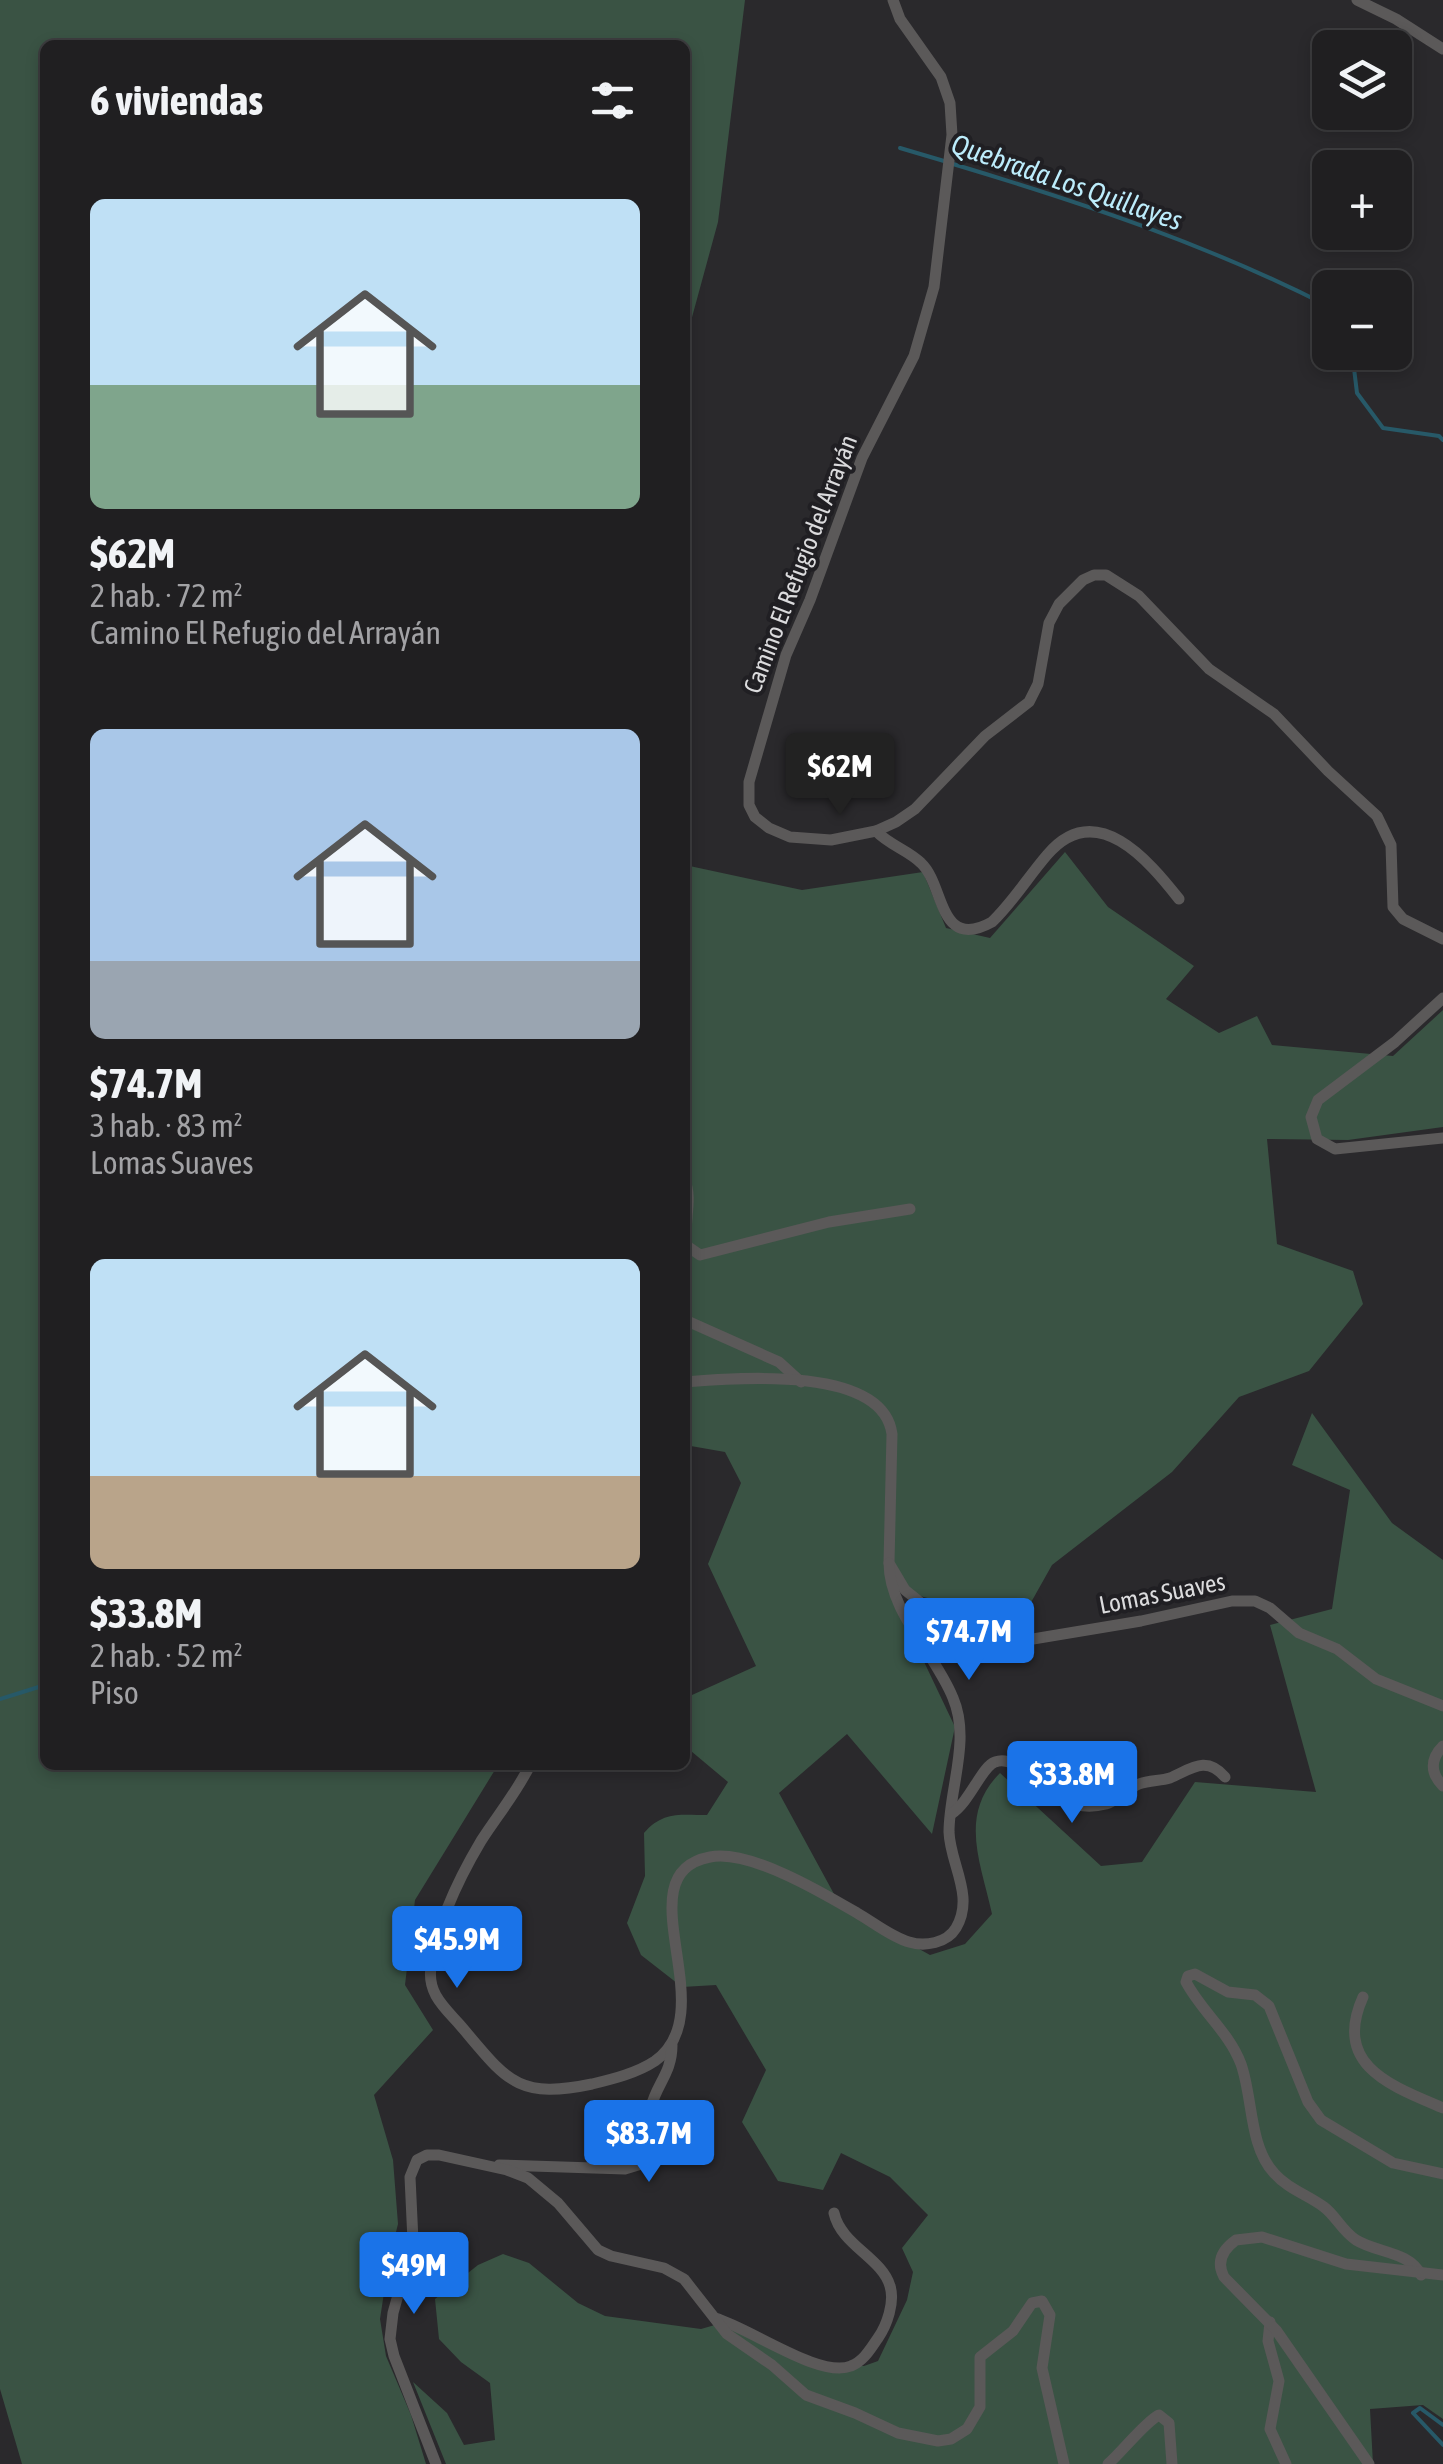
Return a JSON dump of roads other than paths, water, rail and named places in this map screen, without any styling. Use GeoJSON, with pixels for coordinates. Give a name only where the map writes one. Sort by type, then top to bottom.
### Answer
{"type":"FeatureCollection","features":[{"type":"Feature","properties":{"kind":"street","name":"Camino El Refugio del Arrayán"},"geometry":{"type":"LineString","coordinates":[[892,0],[897,15],[941,77],[951,111],[952,135],[934,287],[914,356],[862,458],[786,656],[748,793],[755,817],[790,837],[831,840],[876,831],[896,822],[915,808],[974,746],[1025,706],[1038,684],[1047,633],[1059,604],[1083,580],[1106,575],[1139,596],[1209,669],[1274,714],[1377,816],[1390,845],[1392,907],[1403,919],[1443,939]]}},
{"type":"Feature","properties":{"kind":"street"},"geometry":{"type":"LineString","coordinates":[[1358,0],[1443,49]]}},
{"type":"Feature","properties":{"kind":"street"},"geometry":{"type":"LineString","coordinates":[[876,831],[925,867],[947,917],[962,928],[978,928],[992,922],[1047,854],[1067,839],[1082,834],[1109,836],[1133,847],[1179,899]]}},
{"type":"Feature","properties":{"kind":"street"},"geometry":{"type":"LineString","coordinates":[[1443,998],[1410,1029],[1322,1096],[1314,1105],[1311,1122],[1317,1140],[1335,1149],[1443,1138]]}},
{"type":"Feature","properties":{"kind":"street"},"geometry":{"type":"LineString","coordinates":[[690,1248],[700,1255],[792,1230],[910,1208]]}},
{"type":"Feature","properties":{"kind":"street"},"geometry":{"type":"LineString","coordinates":[[690,1322],[779,1362],[800,1382]]}},
{"type":"Feature","properties":{"kind":"street"},"geometry":{"type":"LineString","coordinates":[[491,2166],[612,2169],[644,2165],[656,2149],[651,2108],[669,2072],[672,2045],[683,2014],[673,1898],[674,1882],[682,1870],[712,1856],[736,1857],[814,1890],[904,1941],[933,1943],[946,1938],[955,1930],[964,1904],[950,1838],[958,1751],[956,1706],[894,1593],[889,1562],[892,1434],[887,1414],[878,1402],[836,1386],[734,1379],[690,1382]]}},
{"type":"Feature","properties":{"kind":"street","name":"Lomas Suaves"},"geometry":{"type":"LineString","coordinates":[[889,1562],[906,1590],[926,1607],[1015,1640],[1256,1601],[1299,1633],[1337,1649],[1376,1679],[1443,1706]]}},
{"type":"Feature","properties":{"kind":"street"},"geometry":{"type":"LineString","coordinates":[[1443,1746],[1433,1766],[1443,1786]]}},
{"type":"Feature","properties":{"kind":"street"},"geometry":{"type":"LineString","coordinates":[[951,1814],[965,1803],[989,1765],[997,1761],[1020,1768],[1060,1800],[1082,1807],[1115,1800],[1137,1784],[1170,1778],[1193,1766],[1212,1766],[1224,1777]]}},
{"type":"Feature","properties":{"kind":"street"},"geometry":{"type":"LineString","coordinates":[[527,1770],[481,1842],[453,1898],[433,1956],[432,1990],[496,2067],[529,2088],[560,2090],[613,2079],[648,2065],[672,2045]]}},
{"type":"Feature","properties":{"kind":"street"},"geometry":{"type":"LineString","coordinates":[[1421,2274],[1405,2258],[1356,2240],[1326,2208],[1285,2184],[1270,2168],[1260,2149],[1237,2054],[1192,1992],[1186,1982],[1188,1976],[1195,1974],[1217,1988],[1254,1995],[1265,2002],[1284,2037],[1308,2102],[1322,2120],[1392,2163],[1443,2174]]}},
{"type":"Feature","properties":{"kind":"street"},"geometry":{"type":"LineString","coordinates":[[1362,1997],[1355,2015],[1357,2051],[1384,2083],[1443,2108]]}},
{"type":"Feature","properties":{"kind":"street"},"geometry":{"type":"LineString","coordinates":[[436,2464],[390,2340],[393,2313],[413,2241],[410,2178],[417,2160],[433,2155],[491,2166],[538,2185],[587,2240],[604,2253],[678,2274],[733,2340],[760,2356],[806,2395],[898,2434],[938,2441],[962,2433],[975,2419],[981,2399],[979,2362],[983,2353],[1012,2331],[1032,2303],[1042,2301],[1050,2315],[1043,2376],[1064,2464]]}},
{"type":"Feature","properties":{"kind":"street"},"geometry":{"type":"LineString","coordinates":[[714,2318],[825,2368],[850,2367],[862,2360],[882,2332],[890,2311],[891,2287],[884,2274],[842,2231],[834,2213]]}},
{"type":"Feature","properties":{"kind":"street"},"geometry":{"type":"LineString","coordinates":[[1369,2464],[1270,2322],[1222,2274],[1221,2256],[1241,2238],[1271,2239],[1346,2264],[1443,2275]]}},
{"type":"Feature","properties":{"kind":"street"},"geometry":{"type":"LineString","coordinates":[[1270,2322],[1268,2341],[1279,2381],[1270,2424],[1286,2464]]}},
{"type":"Feature","properties":{"kind":"street"},"geometry":{"type":"LineString","coordinates":[[1108,2464],[1150,2420],[1159,2416],[1166,2418],[1170,2427],[1172,2464]]}},
{"type":"Feature","properties":{"kind":"waterway","name":"Quebrada Los Quillayes"},"geometry":{"type":"LineString","coordinates":[[900,148],[944,161]]}},
{"type":"Feature","properties":{"kind":"waterway","name":"Quebrada Los Quillayes"},"geometry":{"type":"LineString","coordinates":[[953,164],[1145,227],[1312,298]]}},
{"type":"Feature","properties":{"kind":"waterway","name":"Quebrada Los Quillayes"},"geometry":{"type":"LineString","coordinates":[[1354,370],[1357,393],[1383,428],[1439,436],[1443,440]]}},
{"type":"Feature","properties":{"kind":"waterway"},"geometry":{"type":"LineString","coordinates":[[0,1699],[40,1687]]}},
{"type":"Feature","properties":{"kind":"waterway"},"geometry":{"type":"LineString","coordinates":[[1443,2425],[1420,2408],[1413,2413],[1443,2445]]}}]}
